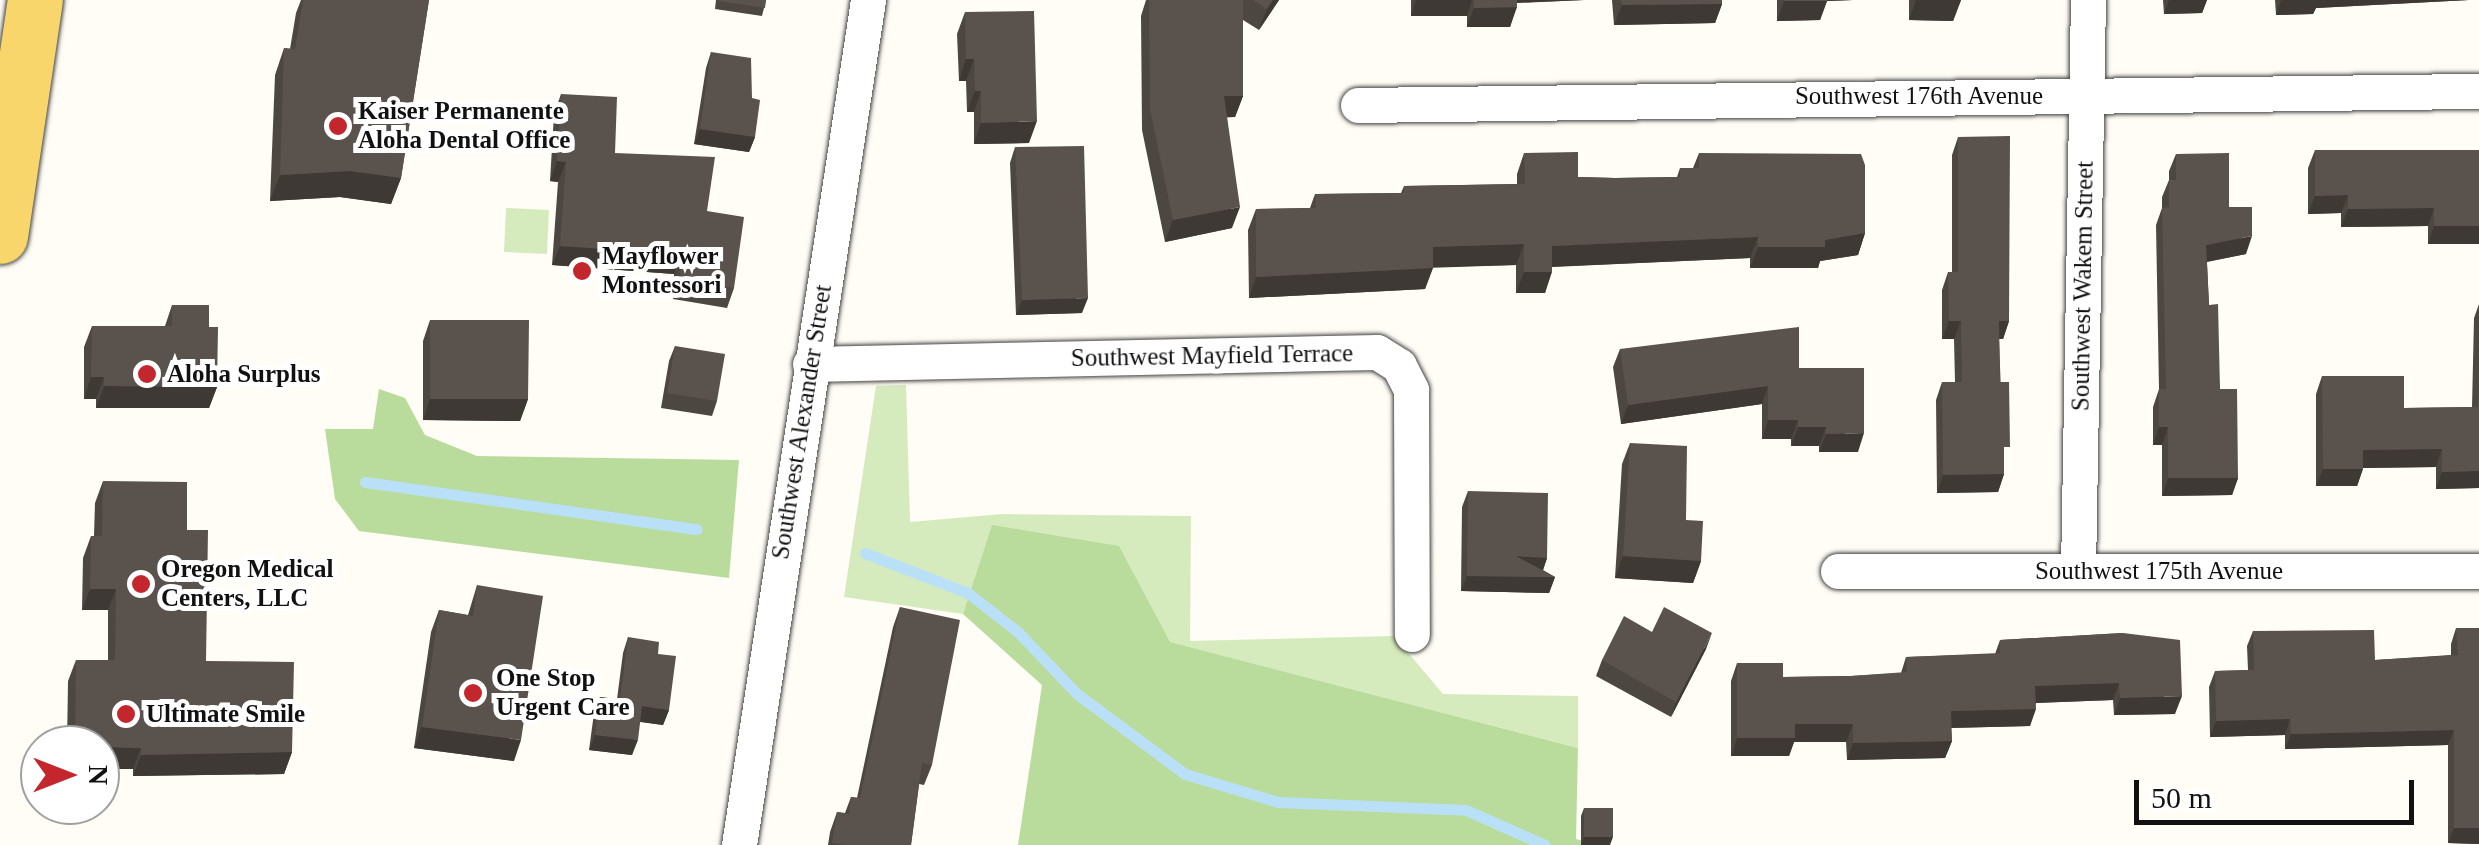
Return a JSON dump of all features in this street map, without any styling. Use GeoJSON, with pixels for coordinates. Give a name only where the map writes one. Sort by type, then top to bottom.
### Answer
{"type":"FeatureCollection","features":[{"type":"Feature","properties":{"kind":"main road"},"geometry":{"type":"LineString","coordinates":[[0,236],[35,0]]}},
{"type":"Feature","properties":{"kind":"street","name":"Southwest Alexander Street"},"geometry":{"type":"LineString","coordinates":[[738,845],[868,0]]}},
{"type":"Feature","properties":{"kind":"street","name":"Southwest Wakem Street"},"geometry":{"type":"LineString","coordinates":[[2078,572],[2088,0]]}},
{"type":"Feature","properties":{"kind":"street","name":"Southwest 176th Avenue"},"geometry":{"type":"LineString","coordinates":[[1358,105],[2479,91]]}},
{"type":"Feature","properties":{"kind":"street","name":"Southwest Mayfield Terrace"},"geometry":{"type":"LineString","coordinates":[[810,364],[1377,352],[1399,366],[1411,390],[1412,634]]}},
{"type":"Feature","properties":{"kind":"street","name":"Southwest 175th Avenue"},"geometry":{"type":"LineString","coordinates":[[1838,572],[2479,571]]}},
{"type":"Feature","properties":{"kind":"green space"},"geometry":{"type":"Polygon","coordinates":[[[506,208],[549,210],[547,254],[504,252],[506,208]]]}},
{"type":"Feature","properties":{"kind":"green space"},"geometry":{"type":"Polygon","coordinates":[[[906,385],[910,522],[1002,514],[1191,516],[1190,641],[1394,636],[1443,694],[1578,696],[1578,748],[1169,642],[993,525],[963,614],[844,597],[876,386],[906,385]]]}},
{"type":"Feature","properties":{"kind":"green space"},"geometry":{"type":"Polygon","coordinates":[[[379,389],[405,398],[425,435],[477,456],[739,460],[729,578],[359,531],[335,499],[325,429],[373,429],[379,389]]]}},
{"type":"Feature","properties":{"kind":"green space"},"geometry":{"type":"Polygon","coordinates":[[[992,525],[1119,546],[1170,642],[1578,748],[1576,839],[1599,845],[1018,845],[1042,685],[963,614],[992,525]]]}},
{"type":"Feature","properties":{"kind":"building","name":"Kaiser Permanente Aloha Dental Office"},"geometry":{"type":"Polygon","coordinates":[[[303,0],[429,0],[401,178],[350,171],[280,175],[284,48],[295,49],[303,0]]]}},
{"type":"Feature","properties":{"kind":"building"},"geometry":{"type":"Polygon","coordinates":[[[718,0],[766,0],[765,8],[718,0]]]}},
{"type":"Feature","properties":{"kind":"building"},"geometry":{"type":"Polygon","coordinates":[[[1149,0],[1243,0],[1243,96],[1224,96],[1240,207],[1173,220],[1150,109],[1149,0]]]}},
{"type":"Feature","properties":{"kind":"building"},"geometry":{"type":"Polygon","coordinates":[[[1253,0],[1273,0],[1267,9],[1253,0]]]}},
{"type":"Feature","properties":{"kind":"building"},"geometry":{"type":"Polygon","coordinates":[[[1474,0],[1517,0],[1517,7],[1474,8],[1474,0]]]}},
{"type":"Feature","properties":{"kind":"building"},"geometry":{"type":"Polygon","coordinates":[[[1621,0],[1722,0],[1722,4],[1622,5],[1621,0]]]}},
{"type":"Feature","properties":{"kind":"building"},"geometry":{"type":"Polygon","coordinates":[[[1034,11],[1037,121],[981,123],[981,91],[975,91],[974,59],[966,59],[965,12],[1034,11]]]}},
{"type":"Feature","properties":{"kind":"building"},"geometry":{"type":"Polygon","coordinates":[[[711,52],[751,58],[752,98],[760,100],[755,137],[700,129],[711,52]]]}},
{"type":"Feature","properties":{"kind":"building"},"geometry":{"type":"Polygon","coordinates":[[[561,94],[617,97],[615,153],[715,157],[707,211],[744,217],[734,288],[680,279],[681,254],[560,246],[566,162],[557,161],[561,94]]]}},
{"type":"Feature","properties":{"kind":"building"},"geometry":{"type":"Polygon","coordinates":[[[2010,136],[2009,321],[1999,321],[2000,382],[2009,382],[2010,447],[2004,447],[2004,474],[1943,475],[1942,382],[1962,382],[1961,321],[1949,321],[1948,272],[1958,272],[1958,137],[2010,136]]]}},
{"type":"Feature","properties":{"kind":"building"},"geometry":{"type":"Polygon","coordinates":[[[1084,146],[1088,298],[1022,300],[1015,147],[1084,146]]]}},
{"type":"Feature","properties":{"kind":"building"},"geometry":{"type":"Polygon","coordinates":[[[2315,150],[2479,150],[2479,226],[2434,226],[2434,208],[2348,209],[2348,195],[2315,196],[2315,150]]]}},
{"type":"Feature","properties":{"kind":"building"},"geometry":{"type":"Polygon","coordinates":[[[1578,152],[1578,177],[1615,178],[1680,177],[1680,168],[1699,168],[1699,153],[1861,154],[1865,165],[1865,233],[1825,240],[1825,247],[1758,247],[1758,237],[1552,246],[1552,272],[1524,272],[1524,244],[1433,247],[1433,268],[1256,277],[1256,209],[1316,208],[1315,194],[1404,193],[1404,186],[1525,184],[1524,153],[1578,152]]]}},
{"type":"Feature","properties":{"kind":"building"},"geometry":{"type":"Polygon","coordinates":[[[2229,153],[2229,207],[2252,207],[2252,236],[2206,245],[2209,305],[2218,304],[2220,389],[2237,389],[2238,478],[2168,478],[2168,427],[2159,427],[2159,389],[2166,389],[2162,208],[2169,207],[2169,180],[2176,180],[2176,154],[2229,153]]]}},
{"type":"Feature","properties":{"kind":"building","name":"Aloha Surplus"},"geometry":{"type":"Polygon","coordinates":[[[172,305],[209,305],[209,327],[218,327],[217,387],[104,386],[104,377],[91,377],[92,326],[172,326],[172,305]]]}},
{"type":"Feature","properties":{"kind":"building"},"geometry":{"type":"Polygon","coordinates":[[[430,320],[529,320],[528,399],[430,399],[430,320]]]}},
{"type":"Feature","properties":{"kind":"building"},"geometry":{"type":"Polygon","coordinates":[[[1799,327],[1799,368],[1864,368],[1864,433],[1826,434],[1826,427],[1798,427],[1798,420],[1768,420],[1768,386],[1628,405],[1620,349],[1799,327]]]}},
{"type":"Feature","properties":{"kind":"building"},"geometry":{"type":"Polygon","coordinates":[[[675,346],[725,354],[717,401],[667,393],[675,346]]]}},
{"type":"Feature","properties":{"kind":"building"},"geometry":{"type":"Polygon","coordinates":[[[2479,364],[2479,471],[2442,472],[2442,449],[2363,450],[2363,469],[2323,469],[2322,376],[2404,376],[2404,408],[2478,407],[2479,364]]]}},
{"type":"Feature","properties":{"kind":"building"},"geometry":{"type":"Polygon","coordinates":[[[1630,443],[1687,446],[1686,520],[1703,521],[1701,561],[1623,556],[1630,443]]]}},
{"type":"Feature","properties":{"kind":"building"},"geometry":{"type":"Polygon","coordinates":[[[103,481],[187,482],[187,530],[208,530],[206,661],[294,662],[292,752],[141,755],[141,748],[120,747],[120,725],[75,725],[76,660],[115,660],[116,589],[90,589],[91,536],[102,536],[103,481]]]}},
{"type":"Feature","properties":{"kind":"building"},"geometry":{"type":"Polygon","coordinates":[[[1468,491],[1548,493],[1547,558],[1516,556],[1555,577],[1467,576],[1468,491]]]}},
{"type":"Feature","properties":{"kind":"building","name":"One Stop Urgent Care"},"geometry":{"type":"Polygon","coordinates":[[[477,585],[543,596],[521,740],[422,727],[439,610],[473,616],[477,585]]]}},
{"type":"Feature","properties":{"kind":"building"},"geometry":{"type":"Polygon","coordinates":[[[900,607],[960,620],[932,765],[922,763],[911,845],[832,843],[837,812],[849,814],[851,797],[860,798],[900,607]]]}},
{"type":"Feature","properties":{"kind":"building"},"geometry":{"type":"Polygon","coordinates":[[[1664,607],[1712,633],[1676,702],[1602,660],[1624,616],[1652,632],[1664,607]]]}},
{"type":"Feature","properties":{"kind":"building"},"geometry":{"type":"Polygon","coordinates":[[[2456,628],[2479,628],[2479,828],[2454,828],[2454,730],[2291,734],[2290,719],[2216,721],[2215,671],[2254,670],[2253,631],[2374,630],[2375,660],[2458,655],[2456,628]]]}},
{"type":"Feature","properties":{"kind":"building"},"geometry":{"type":"Polygon","coordinates":[[[2123,633],[2180,640],[2182,696],[2120,698],[2119,683],[2035,686],[2036,709],[1951,711],[1952,741],[1853,743],[1853,724],[1795,724],[1795,738],[1737,738],[1737,663],[1783,663],[1783,677],[1907,672],[1906,657],[2000,653],[2000,640],[2123,633]]]}},
{"type":"Feature","properties":{"kind":"building"},"geometry":{"type":"Polygon","coordinates":[[[628,637],[659,642],[658,654],[676,656],[669,710],[642,706],[638,740],[595,735],[600,697],[620,700],[628,637]]]}},
{"type":"Feature","properties":{"kind":"building"},"geometry":{"type":"Polygon","coordinates":[[[1584,808],[1613,808],[1613,837],[1584,837],[1584,808]]]}},
{"type":"Feature","properties":{"kind":"waterway"},"geometry":{"type":"LineString","coordinates":[[365,482],[697,529]]}},
{"type":"Feature","properties":{"kind":"waterway"},"geometry":{"type":"LineString","coordinates":[[865,553],[968,593],[1018,632],[1077,694],[1185,774],[1278,802],[1466,810],[1545,845]]}},
{"type":"Feature","properties":{"kind":"place","name":"Kaiser Permanente Aloha Dental Office"},"geometry":{"type":"Point","coordinates":[338,126]}},
{"type":"Feature","properties":{"kind":"place","name":"Mayflower Montessori"},"geometry":{"type":"Point","coordinates":[582,271]}},
{"type":"Feature","properties":{"kind":"place","name":"Aloha Surplus"},"geometry":{"type":"Point","coordinates":[147,374]}},
{"type":"Feature","properties":{"kind":"place","name":"Oregon Medical Centers, LLC"},"geometry":{"type":"Point","coordinates":[141,584]}},
{"type":"Feature","properties":{"kind":"place","name":"One Stop Urgent Care"},"geometry":{"type":"Point","coordinates":[473,693]}},
{"type":"Feature","properties":{"kind":"place","name":"Ultimate Smile"},"geometry":{"type":"Point","coordinates":[126,714]}}]}
